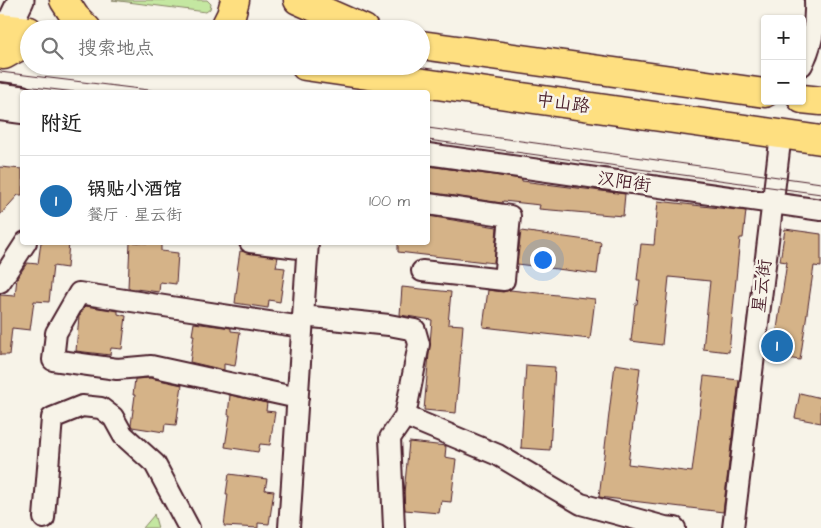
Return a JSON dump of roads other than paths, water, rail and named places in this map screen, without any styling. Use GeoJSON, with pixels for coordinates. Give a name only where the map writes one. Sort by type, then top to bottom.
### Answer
{"type":"FeatureCollection","features":[{"type":"Feature","properties":{"kind":"highway"},"geometry":{"type":"LineString","coordinates":[[64,0],[78,20]]}},
{"type":"Feature","properties":{"kind":"highway"},"geometry":{"type":"LineString","coordinates":[[228,20],[234,0]]}},
{"type":"Feature","properties":{"kind":"highway"},"geometry":{"type":"LineString","coordinates":[[298,0],[344,20]]}},
{"type":"Feature","properties":{"kind":"highway"},"geometry":{"type":"LineString","coordinates":[[430,46],[761,92]]}},
{"type":"Feature","properties":{"kind":"highway","name":"中山路"},"geometry":{"type":"LineString","coordinates":[[368,75],[821,140]]}},
{"type":"Feature","properties":{"kind":"highway"},"geometry":{"type":"LineString","coordinates":[[806,99],[821,101]]}},
{"type":"Feature","properties":{"kind":"street"},"geometry":{"type":"LineString","coordinates":[[12,41],[21,0]]}},
{"type":"Feature","properties":{"kind":"street"},"geometry":{"type":"LineString","coordinates":[[804,60],[812,43],[815,0]]}},
{"type":"Feature","properties":{"kind":"street"},"geometry":{"type":"LineString","coordinates":[[0,93],[20,96]]}},
{"type":"Feature","properties":{"kind":"street"},"geometry":{"type":"LineString","coordinates":[[0,110],[20,113]]}},
{"type":"Feature","properties":{"kind":"street","name":"星云街"},"geometry":{"type":"LineString","coordinates":[[733,528],[781,134]]}},
{"type":"Feature","properties":{"kind":"street","name":"汉阳街"},"geometry":{"type":"LineString","coordinates":[[430,154],[821,210]]}},
{"type":"Feature","properties":{"kind":"street"},"geometry":{"type":"LineString","coordinates":[[422,271],[504,280],[510,216],[430,204]]}},
{"type":"Feature","properties":{"kind":"street"},"geometry":{"type":"LineString","coordinates":[[0,282],[24,245]]}},
{"type":"Feature","properties":{"kind":"street"},"geometry":{"type":"LineString","coordinates":[[289,528],[308,246],[294,245]]}},
{"type":"Feature","properties":{"kind":"street"},"geometry":{"type":"LineString","coordinates":[[298,398],[151,366],[117,369],[53,360],[56,333],[79,293],[302,322],[389,325],[415,330],[419,344],[406,416],[390,438],[394,528]]}},
{"type":"Feature","properties":{"kind":"street"},"geometry":{"type":"LineString","coordinates":[[44,518],[52,418],[82,406],[101,408],[113,417],[123,434],[155,464],[189,528]]}},
{"type":"Feature","properties":{"kind":"street"},"geometry":{"type":"LineString","coordinates":[[406,416],[498,455],[581,504],[665,527],[675,528]]}},
{"type":"Feature","properties":{"kind":"tram line"},"geometry":{"type":"LineString","coordinates":[[0,72],[20,74]]}},
{"type":"Feature","properties":{"kind":"tram line"},"geometry":{"type":"LineString","coordinates":[[25,75],[148,90]]}},
{"type":"Feature","properties":{"kind":"tram line"},"geometry":{"type":"LineString","coordinates":[[0,83],[58,90]]}},
{"type":"Feature","properties":{"kind":"tram line"},"geometry":{"type":"LineString","coordinates":[[430,128],[821,183]]}},
{"type":"Feature","properties":{"kind":"tram line"},"geometry":{"type":"LineString","coordinates":[[430,140],[821,194]]}},
{"type":"Feature","properties":{"kind":"place","name":"锅贴小酒馆"},"geometry":{"type":"Point","coordinates":[777,346]}}]}
